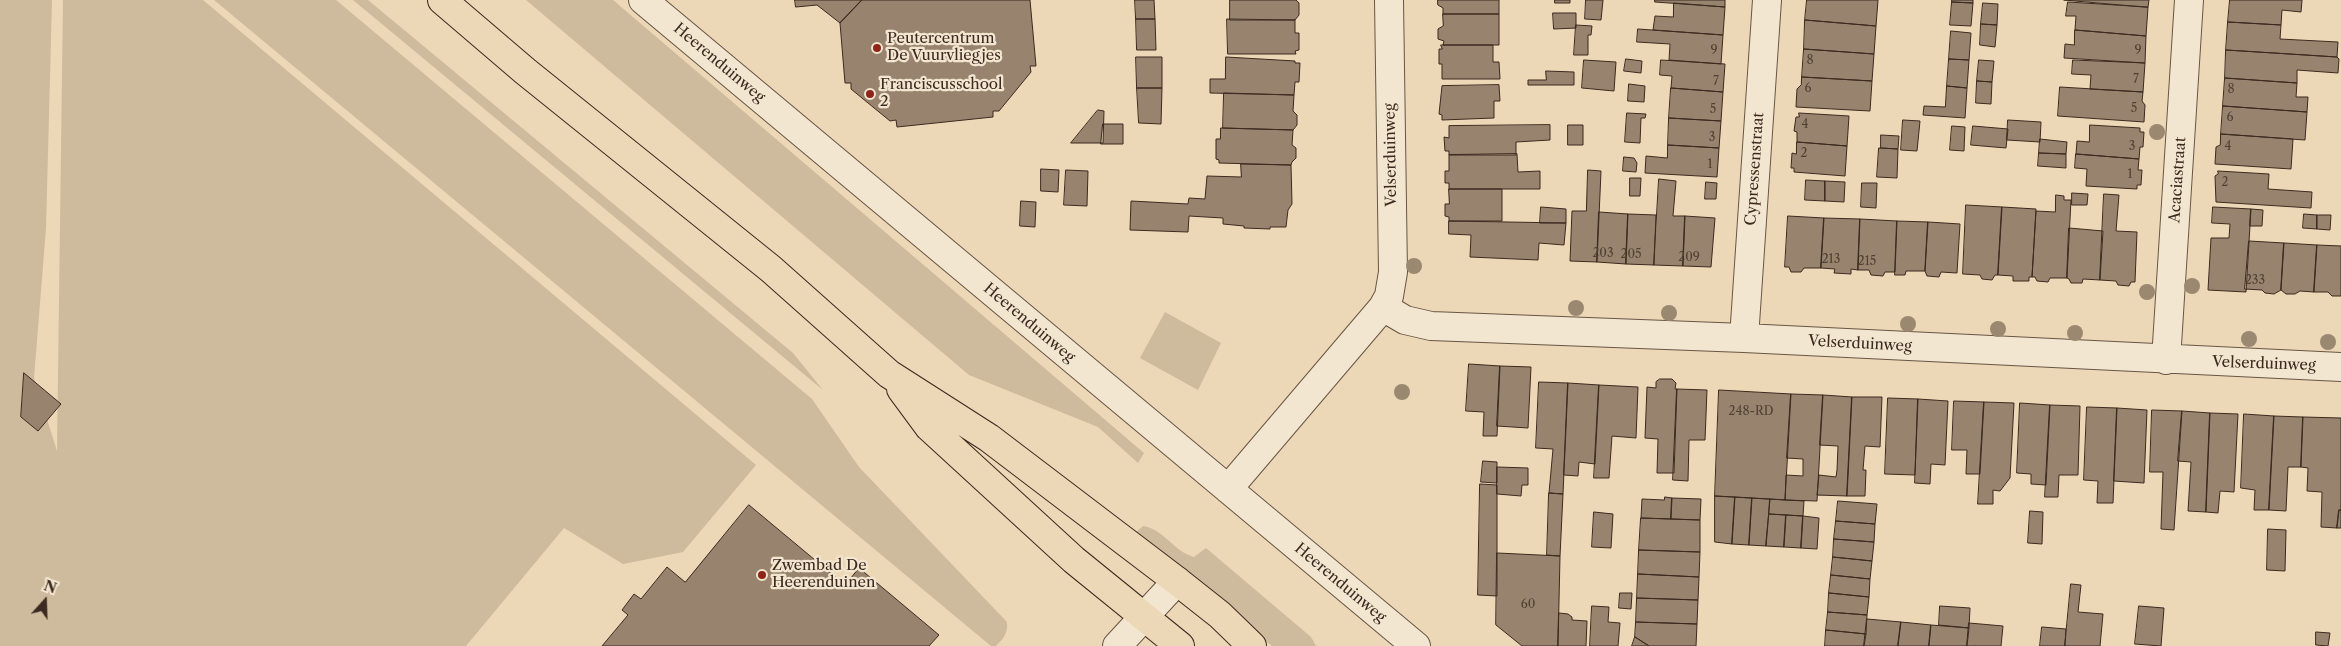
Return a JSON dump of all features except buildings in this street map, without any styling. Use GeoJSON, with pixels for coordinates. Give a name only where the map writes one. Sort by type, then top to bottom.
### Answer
{"type":"FeatureCollection","features":[{"type":"Feature","properties":{"kind":"main road"},"geometry":{"type":"LineString","coordinates":[[442,0],[525,71],[771,269],[890,374],[989,438],[1220,615],[1252,646]]}},
{"type":"Feature","properties":{"kind":"main road"},"geometry":{"type":"LineString","coordinates":[[890,374],[929,427],[1074,560],[1143,618],[1180,646]]}},
{"type":"Feature","properties":{"kind":"street","name":"Heerenduinweg"},"geometry":{"type":"LineString","coordinates":[[643,0],[1416,646]]}},
{"type":"Feature","properties":{"kind":"street","name":"Velserduinweg"},"geometry":{"type":"LineString","coordinates":[[1228,489],[1383,307],[1390,296],[1393,272],[1389,0]]}},
{"type":"Feature","properties":{"kind":"street","name":"Cypressenstraat"},"geometry":{"type":"LineString","coordinates":[[1744,338],[1766,0]]}},
{"type":"Feature","properties":{"kind":"street","name":"Acaciastraat"},"geometry":{"type":"LineString","coordinates":[[2166,360],[2189,0]]}},
{"type":"Feature","properties":{"kind":"street","name":"Velserduinweg"},"geometry":{"type":"LineString","coordinates":[[1383,307],[1405,320],[1431,326],[1744,338],[2341,367]]}},
{"type":"Feature","properties":{"kind":"street"},"geometry":{"type":"LineString","coordinates":[[1117,646],[1177,581]]}},
{"type":"Feature","properties":{"kind":"shaded area"},"geometry":{"type":"Polygon","coordinates":[[[0,0],[52,0],[46,228],[34,378],[57,451],[63,0],[203,0],[756,465],[683,552],[623,564],[564,528],[466,646],[0,646],[0,0]]]}},
{"type":"Feature","properties":{"kind":"shaded area"},"geometry":{"type":"Polygon","coordinates":[[[214,0],[336,0],[812,399],[859,467],[1007,622],[1005,635],[1001,640],[996,646],[991,646],[214,0]]]}},
{"type":"Feature","properties":{"kind":"shaded area"},"geometry":{"type":"Polygon","coordinates":[[[353,0],[368,0],[793,353],[823,390],[353,0]]]}},
{"type":"Feature","properties":{"kind":"shaded area"},"geometry":{"type":"Polygon","coordinates":[[[526,0],[613,0],[1144,453],[1138,463],[1098,427],[969,375],[526,0]]]}},
{"type":"Feature","properties":{"kind":"shaded area"},"geometry":{"type":"Polygon","coordinates":[[[1165,312],[1221,343],[1198,390],[1140,358],[1165,312]]]}},
{"type":"Feature","properties":{"kind":"shaded area"},"geometry":{"type":"Polygon","coordinates":[[[1143,526],[1157,531],[1181,550],[1194,557],[1206,548],[1311,637],[1316,646],[1272,646],[1135,533],[1143,526]]]}},
{"type":"Feature","properties":{"kind":"place","name":"Peutercentrum De Vuurvliegjes"},"geometry":{"type":"Point","coordinates":[877,48]}},
{"type":"Feature","properties":{"kind":"place","name":"Franciscusschool 2"},"geometry":{"type":"Point","coordinates":[870,94]}},
{"type":"Feature","properties":{"kind":"place","name":"Zwembad De Heerenduinen"},"geometry":{"type":"Point","coordinates":[762,575]}}]}
